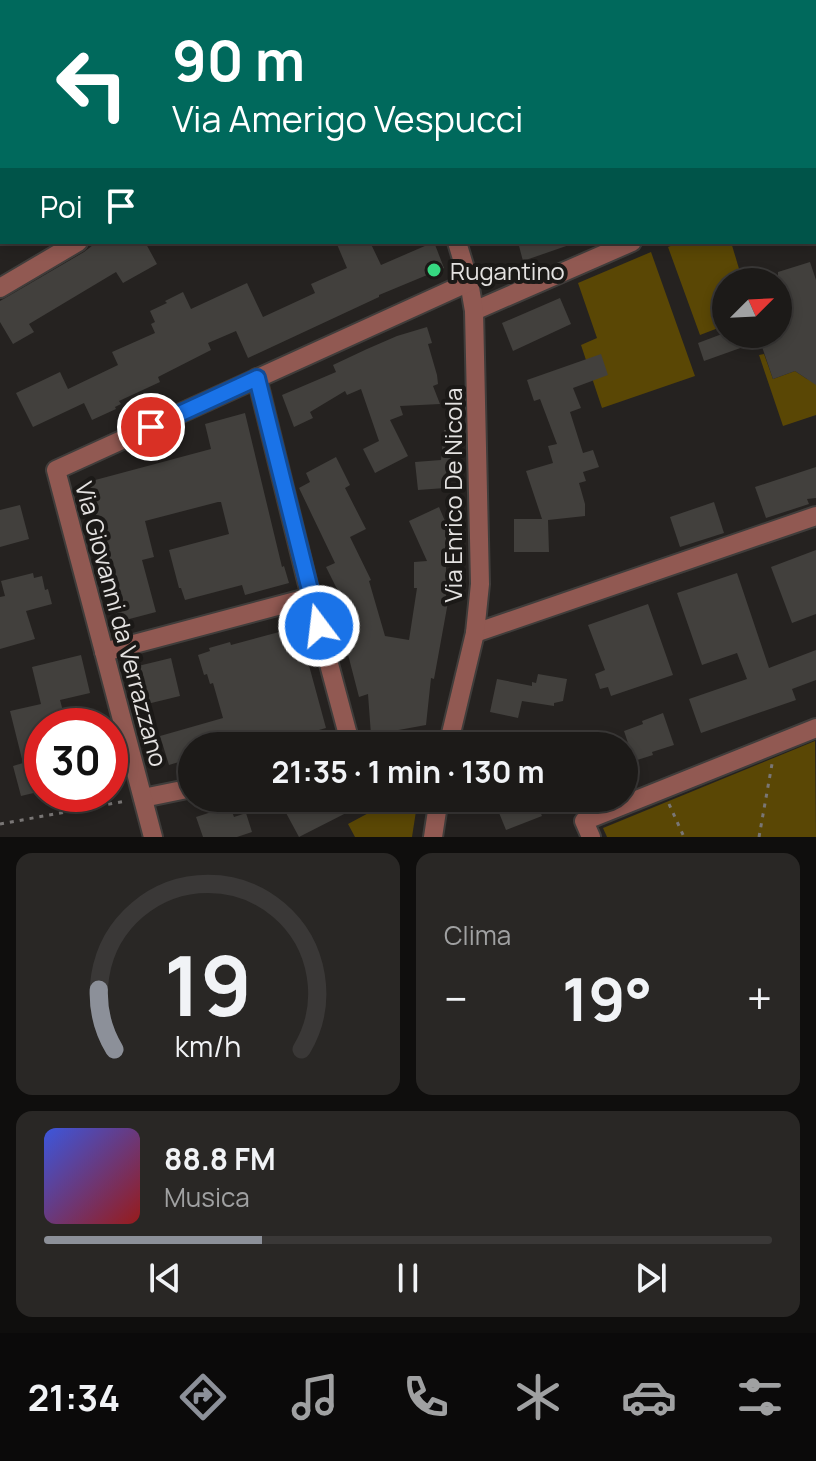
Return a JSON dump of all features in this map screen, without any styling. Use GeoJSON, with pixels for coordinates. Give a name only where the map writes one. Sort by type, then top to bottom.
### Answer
{"type":"FeatureCollection","features":[{"type":"Feature","properties":{"kind":"street"},"geometry":{"type":"LineString","coordinates":[[0,288],[75,244]]}},
{"type":"Feature","properties":{"kind":"street","name":"Via Enrico De Nicola"},"geometry":{"type":"LineString","coordinates":[[451,732],[475,633],[480,584],[474,311],[458,244]]}},
{"type":"Feature","properties":{"kind":"street"},"geometry":{"type":"LineString","coordinates":[[474,311],[627,244]]}},
{"type":"Feature","properties":{"kind":"street"},"geometry":{"type":"LineString","coordinates":[[347,732],[257,378],[469,282]]}},
{"type":"Feature","properties":{"kind":"street","name":"Via Giovanni da Verrazzano"},"geometry":{"type":"LineString","coordinates":[[153,837],[56,470],[257,378]]}},
{"type":"Feature","properties":{"kind":"street"},"geometry":{"type":"LineString","coordinates":[[475,633],[816,516]]}},
{"type":"Feature","properties":{"kind":"street"},"geometry":{"type":"LineString","coordinates":[[104,652],[311,597]]}},
{"type":"Feature","properties":{"kind":"street"},"geometry":{"type":"LineString","coordinates":[[587,829],[816,728]]}},
{"type":"Feature","properties":{"kind":"street"},"geometry":{"type":"LineString","coordinates":[[143,798],[178,791]]}},
{"type":"Feature","properties":{"kind":"street"},"geometry":{"type":"LineString","coordinates":[[433,837],[437,812]]}},
{"type":"Feature","properties":{"kind":"path"},"geometry":{"type":"LineString","coordinates":[[759,837],[775,744]]}},
{"type":"Feature","properties":{"kind":"path"},"geometry":{"type":"LineString","coordinates":[[0,824],[143,798]]}},
{"type":"Feature","properties":{"kind":"path"},"geometry":{"type":"LineString","coordinates":[[668,801],[684,837]]}},
{"type":"Feature","properties":{"kind":"shaded area"},"geometry":{"type":"Polygon","coordinates":[[[676,244],[732,244],[739,268],[712,268],[712,330],[700,335],[668,247],[676,244]]]}},
{"type":"Feature","properties":{"kind":"shaded area"},"geometry":{"type":"Polygon","coordinates":[[[651,252],[695,376],[602,408],[581,345],[597,338],[578,283],[651,252]]]}},
{"type":"Feature","properties":{"kind":"shaded area"},"geometry":{"type":"Polygon","coordinates":[[[764,354],[773,379],[795,371],[816,381],[816,415],[783,426],[759,355],[764,354]]]}},
{"type":"Feature","properties":{"kind":"shaded area"},"geometry":{"type":"Polygon","coordinates":[[[815,741],[816,837],[607,837],[603,828],[815,741]]]}},
{"type":"Feature","properties":{"kind":"shaded area"},"geometry":{"type":"Polygon","coordinates":[[[370,812],[416,812],[412,837],[355,837],[348,824],[370,812]]]}},
{"type":"Feature","properties":{"kind":"building"},"geometry":{"type":"Polygon","coordinates":[[[94,244],[146,244],[157,264],[123,283],[116,272],[29,324],[34,332],[13,344],[0,322],[0,301],[94,244]]]}},
{"type":"Feature","properties":{"kind":"building"},"geometry":{"type":"Polygon","coordinates":[[[337,244],[371,244],[381,265],[435,244],[444,268],[379,295],[248,358],[236,331],[208,343],[211,350],[158,377],[160,382],[119,401],[121,404],[116,409],[92,420],[84,403],[33,427],[16,393],[60,372],[68,389],[118,365],[112,352],[155,333],[151,324],[155,322],[150,311],[183,292],[191,309],[247,283],[263,317],[315,293],[311,284],[347,268],[337,244]]]}},
{"type":"Feature","properties":{"kind":"building"},"geometry":{"type":"Polygon","coordinates":[[[519,244],[572,244],[523,261],[519,244]]]}},
{"type":"Feature","properties":{"kind":"building"},"geometry":{"type":"Polygon","coordinates":[[[810,262],[816,280],[816,385],[795,371],[773,379],[762,348],[792,348],[791,268],[810,262]]]}},
{"type":"Feature","properties":{"kind":"building"},"geometry":{"type":"Polygon","coordinates":[[[560,298],[571,324],[513,351],[502,323],[560,298]]]}},
{"type":"Feature","properties":{"kind":"building"},"geometry":{"type":"Polygon","coordinates":[[[427,327],[438,384],[433,386],[440,404],[400,406],[403,415],[390,420],[408,456],[375,473],[363,449],[379,441],[361,389],[347,395],[345,391],[310,412],[313,418],[294,427],[282,395],[336,372],[333,365],[367,349],[427,327]]]}},
{"type":"Feature","properties":{"kind":"building"},"geometry":{"type":"Polygon","coordinates":[[[712,338],[712,348],[740,348],[704,361],[698,343],[712,338]]]}},
{"type":"Feature","properties":{"kind":"building"},"geometry":{"type":"Polygon","coordinates":[[[601,354],[608,375],[573,388],[581,408],[570,412],[583,453],[593,450],[599,467],[583,472],[586,481],[579,483],[585,516],[548,520],[549,552],[514,552],[514,519],[542,519],[526,471],[553,463],[548,446],[557,444],[540,399],[534,401],[527,380],[601,354]]]}},
{"type":"Feature","properties":{"kind":"building"},"geometry":{"type":"Polygon","coordinates":[[[245,413],[282,567],[289,583],[245,595],[242,585],[185,600],[169,550],[229,534],[221,502],[218,502],[145,521],[154,557],[142,560],[156,612],[118,622],[100,553],[104,552],[94,510],[84,483],[211,449],[205,424],[245,413]]]}},
{"type":"Feature","properties":{"kind":"building"},"geometry":{"type":"Polygon","coordinates":[[[444,430],[452,430],[456,477],[445,478],[445,488],[418,490],[415,462],[441,460],[444,430]]]}},
{"type":"Feature","properties":{"kind":"building"},"geometry":{"type":"Polygon","coordinates":[[[336,457],[350,485],[345,488],[366,529],[350,537],[371,580],[385,636],[409,640],[417,588],[414,588],[414,562],[427,561],[409,521],[439,507],[446,527],[448,602],[434,679],[431,678],[426,725],[371,732],[368,694],[359,697],[337,612],[347,609],[326,567],[335,563],[299,488],[310,482],[306,473],[336,457]]]}},
{"type":"Feature","properties":{"kind":"building"},"geometry":{"type":"Polygon","coordinates":[[[816,467],[816,498],[807,499],[809,504],[766,518],[755,487],[816,467]]]}},
{"type":"Feature","properties":{"kind":"building"},"geometry":{"type":"Polygon","coordinates":[[[714,502],[724,533],[680,547],[670,517],[714,502]]]}},
{"type":"Feature","properties":{"kind":"building"},"geometry":{"type":"Polygon","coordinates":[[[20,505],[29,539],[0,547],[0,510],[20,505]]]}},
{"type":"Feature","properties":{"kind":"building"},"geometry":{"type":"Polygon","coordinates":[[[816,550],[816,614],[792,623],[771,567],[816,550]]]}},
{"type":"Feature","properties":{"kind":"building"},"geometry":{"type":"Polygon","coordinates":[[[33,573],[34,578],[42,576],[52,604],[26,611],[35,639],[0,649],[0,597],[5,596],[1,581],[33,573]]]}},
{"type":"Feature","properties":{"kind":"building"},"geometry":{"type":"Polygon","coordinates":[[[737,573],[769,668],[816,650],[816,680],[792,689],[796,700],[701,733],[689,699],[747,679],[737,653],[702,665],[677,593],[737,573]]]}},
{"type":"Feature","properties":{"kind":"building"},"geometry":{"type":"Polygon","coordinates":[[[648,604],[673,675],[611,696],[608,687],[600,689],[595,674],[605,670],[588,625],[648,604]]]}},
{"type":"Feature","properties":{"kind":"building"},"geometry":{"type":"Polygon","coordinates":[[[294,628],[297,637],[301,636],[326,728],[312,732],[178,732],[178,762],[169,765],[160,736],[223,718],[213,683],[210,684],[207,674],[204,675],[198,655],[210,651],[209,648],[230,642],[231,645],[294,628]]]}},
{"type":"Feature","properties":{"kind":"building"},"geometry":{"type":"Polygon","coordinates":[[[81,655],[90,693],[60,700],[62,708],[24,708],[24,795],[21,796],[13,766],[23,763],[10,711],[41,704],[32,667],[81,655]]]}},
{"type":"Feature","properties":{"kind":"building"},"geometry":{"type":"Polygon","coordinates":[[[171,658],[180,696],[143,705],[134,667],[171,658]]]}},
{"type":"Feature","properties":{"kind":"building"},"geometry":{"type":"Polygon","coordinates":[[[538,674],[567,679],[563,701],[554,703],[554,706],[522,701],[518,718],[490,712],[497,679],[532,686],[538,674]]]}},
{"type":"Feature","properties":{"kind":"building"},"geometry":{"type":"Polygon","coordinates":[[[663,713],[674,745],[638,760],[638,732],[624,731],[643,724],[642,721],[663,713]]]}},
{"type":"Feature","properties":{"kind":"building"},"geometry":{"type":"Polygon","coordinates":[[[211,812],[232,812],[234,817],[246,813],[252,832],[237,837],[203,837],[196,817],[211,812]]]}},
{"type":"Feature","properties":{"kind":"building"},"geometry":{"type":"Polygon","coordinates":[[[286,812],[348,812],[299,837],[286,812]]]}},
{"type":"Feature","properties":{"kind":"building"},"geometry":{"type":"Polygon","coordinates":[[[499,812],[540,812],[542,816],[506,830],[499,812]]]}},
{"type":"Feature","properties":{"kind":"place","name":"Rugantino"},"geometry":{"type":"Point","coordinates":[434,270]}},
{"type":"Feature","properties":{"kind":"route"},"geometry":{"type":"LineString","coordinates":[[151,427],[257,378],[319,626]]}}]}
